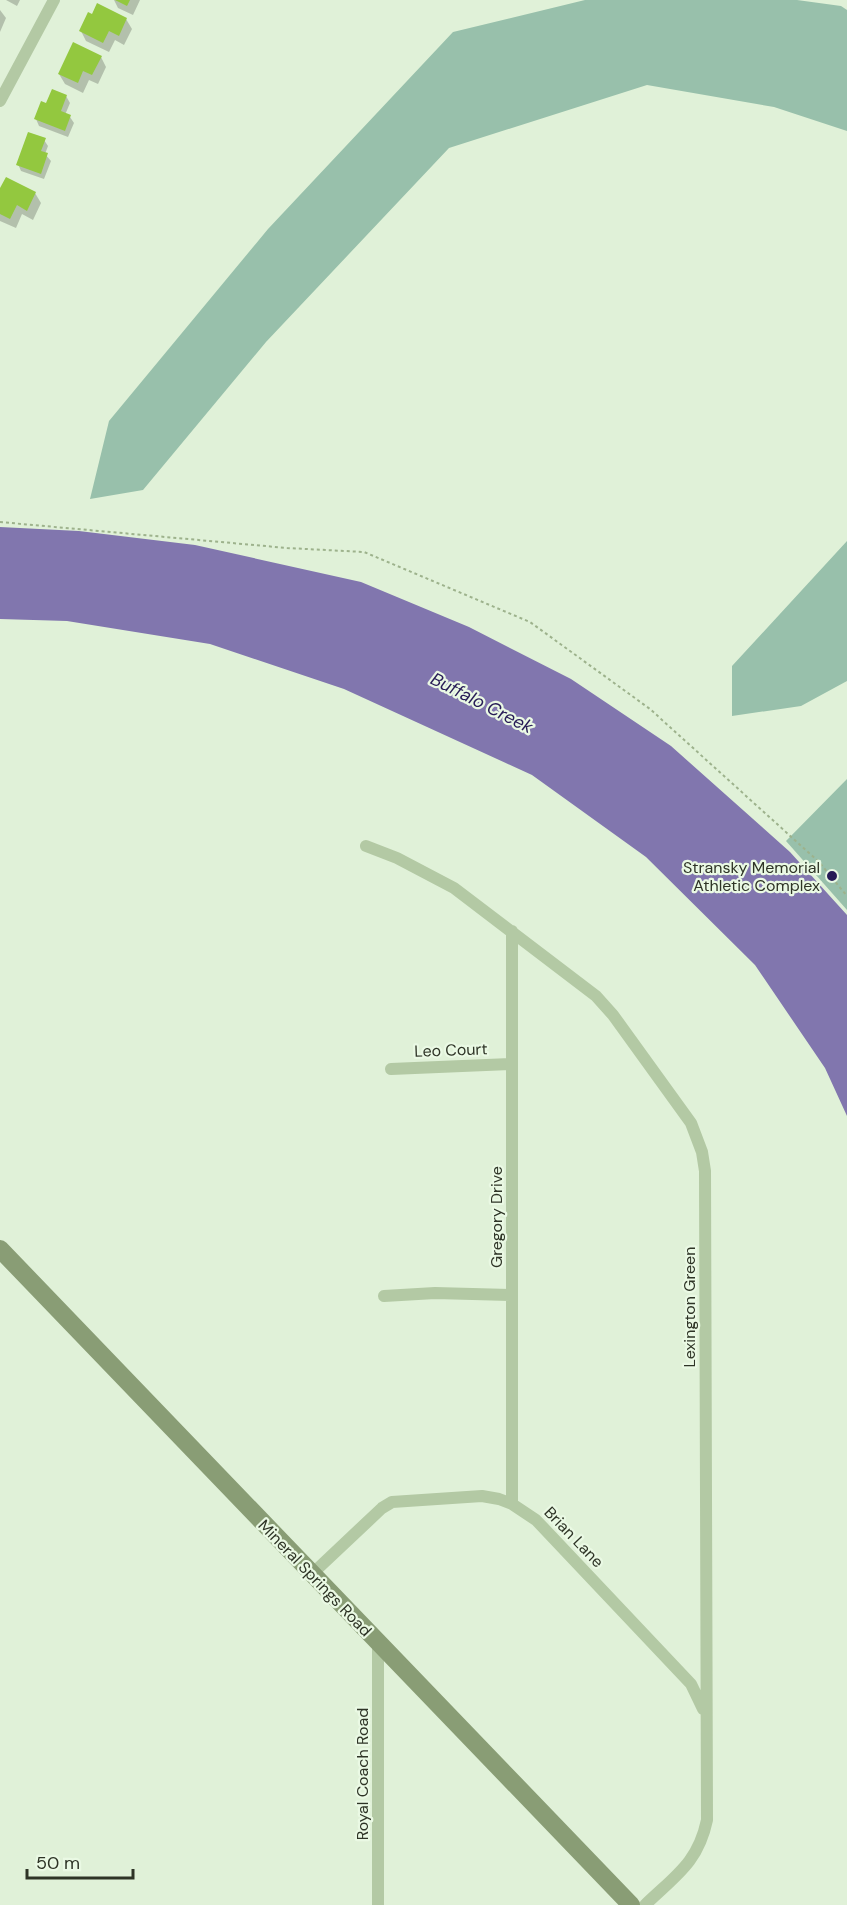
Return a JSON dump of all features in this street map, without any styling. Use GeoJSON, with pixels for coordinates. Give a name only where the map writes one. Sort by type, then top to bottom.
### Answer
{"type":"FeatureCollection","features":[{"type":"Feature","properties":{"kind":"street"},"geometry":{"type":"LineString","coordinates":[[0,102],[54,0]]}},
{"type":"Feature","properties":{"kind":"street","name":"Lexington Green"},"geometry":{"type":"LineString","coordinates":[[366,846],[397,858],[454,888],[586,987],[613,1015],[691,1123],[702,1152],[705,1171],[707,1820],[703,1836],[689,1863],[645,1905]]}},
{"type":"Feature","properties":{"kind":"street","name":"Gregory Drive"},"geometry":{"type":"LineString","coordinates":[[512,931],[512,1504]]}},
{"type":"Feature","properties":{"kind":"street","name":"Leo Court"},"geometry":{"type":"LineString","coordinates":[[392,1069],[512,1064]]}},
{"type":"Feature","properties":{"kind":"street","name":"Mineral Springs Road"},"geometry":{"type":"LineString","coordinates":[[0,1249],[631,1905]]}},
{"type":"Feature","properties":{"kind":"street"},"geometry":{"type":"LineString","coordinates":[[384,1296],[435,1293],[512,1295]]}},
{"type":"Feature","properties":{"kind":"street","name":"Brian Lane"},"geometry":{"type":"LineString","coordinates":[[312,1574],[382,1508],[392,1502],[482,1496],[499,1499],[512,1504],[536,1520],[691,1684],[702,1705],[706,1719]]}},
{"type":"Feature","properties":{"kind":"street","name":"Royal Coach Road"},"geometry":{"type":"LineString","coordinates":[[378,1643],[378,1905]]}},
{"type":"Feature","properties":{"kind":"path"},"geometry":{"type":"LineString","coordinates":[[0,522],[287,548],[364,552],[530,622],[650,709],[819,862],[847,896]]}},
{"type":"Feature","properties":{"kind":"green space"},"geometry":{"type":"Polygon","coordinates":[[[585,0],[797,0],[841,6],[847,10],[847,131],[774,107],[647,85],[449,148],[266,342],[143,490],[90,499],[109,421],[268,229],[453,32],[585,0]]]}},
{"type":"Feature","properties":{"kind":"green space"},"geometry":{"type":"Polygon","coordinates":[[[847,541],[847,681],[801,706],[732,716],[732,666],[847,541]]]}},
{"type":"Feature","properties":{"kind":"green space","name":"Stransky Memorial Athletic Complex"},"geometry":{"type":"Polygon","coordinates":[[[847,779],[847,910],[786,841],[847,779]]]}},
{"type":"Feature","properties":{"kind":"water","name":"Buffalo Creek"},"geometry":{"type":"Polygon","coordinates":[[[0,527],[79,531],[195,545],[361,582],[469,627],[571,679],[671,746],[790,852],[847,915],[847,1116],[825,1068],[755,965],[646,857],[532,775],[344,689],[210,644],[67,621],[0,619],[0,527]]]}},
{"type":"Feature","properties":{"kind":"building"},"geometry":{"type":"Polygon","coordinates":[[[115,0],[130,0],[127,6],[115,0]]]}},
{"type":"Feature","properties":{"kind":"building"},"geometry":{"type":"Polygon","coordinates":[[[97,3],[127,18],[119,36],[109,31],[103,43],[79,31],[88,12],[92,14],[97,3]]]}},
{"type":"Feature","properties":{"kind":"building"},"geometry":{"type":"Polygon","coordinates":[[[73,42],[102,56],[92,75],[83,71],[78,83],[58,74],[73,42]]]}},
{"type":"Feature","properties":{"kind":"building"},"geometry":{"type":"Polygon","coordinates":[[[52,89],[67,95],[61,111],[71,115],[65,131],[34,119],[41,101],[46,103],[52,89]]]}},
{"type":"Feature","properties":{"kind":"building"},"geometry":{"type":"Polygon","coordinates":[[[28,132],[46,138],[41,151],[48,153],[41,174],[16,165],[28,132]]]}},
{"type":"Feature","properties":{"kind":"building"},"geometry":{"type":"Polygon","coordinates":[[[6,177],[36,192],[27,211],[17,205],[10,219],[0,214],[0,188],[6,177]]]}},
{"type":"Feature","properties":{"kind":"place","name":"Stransky Memorial Athletic Complex"},"geometry":{"type":"Point","coordinates":[832,876]}}]}
